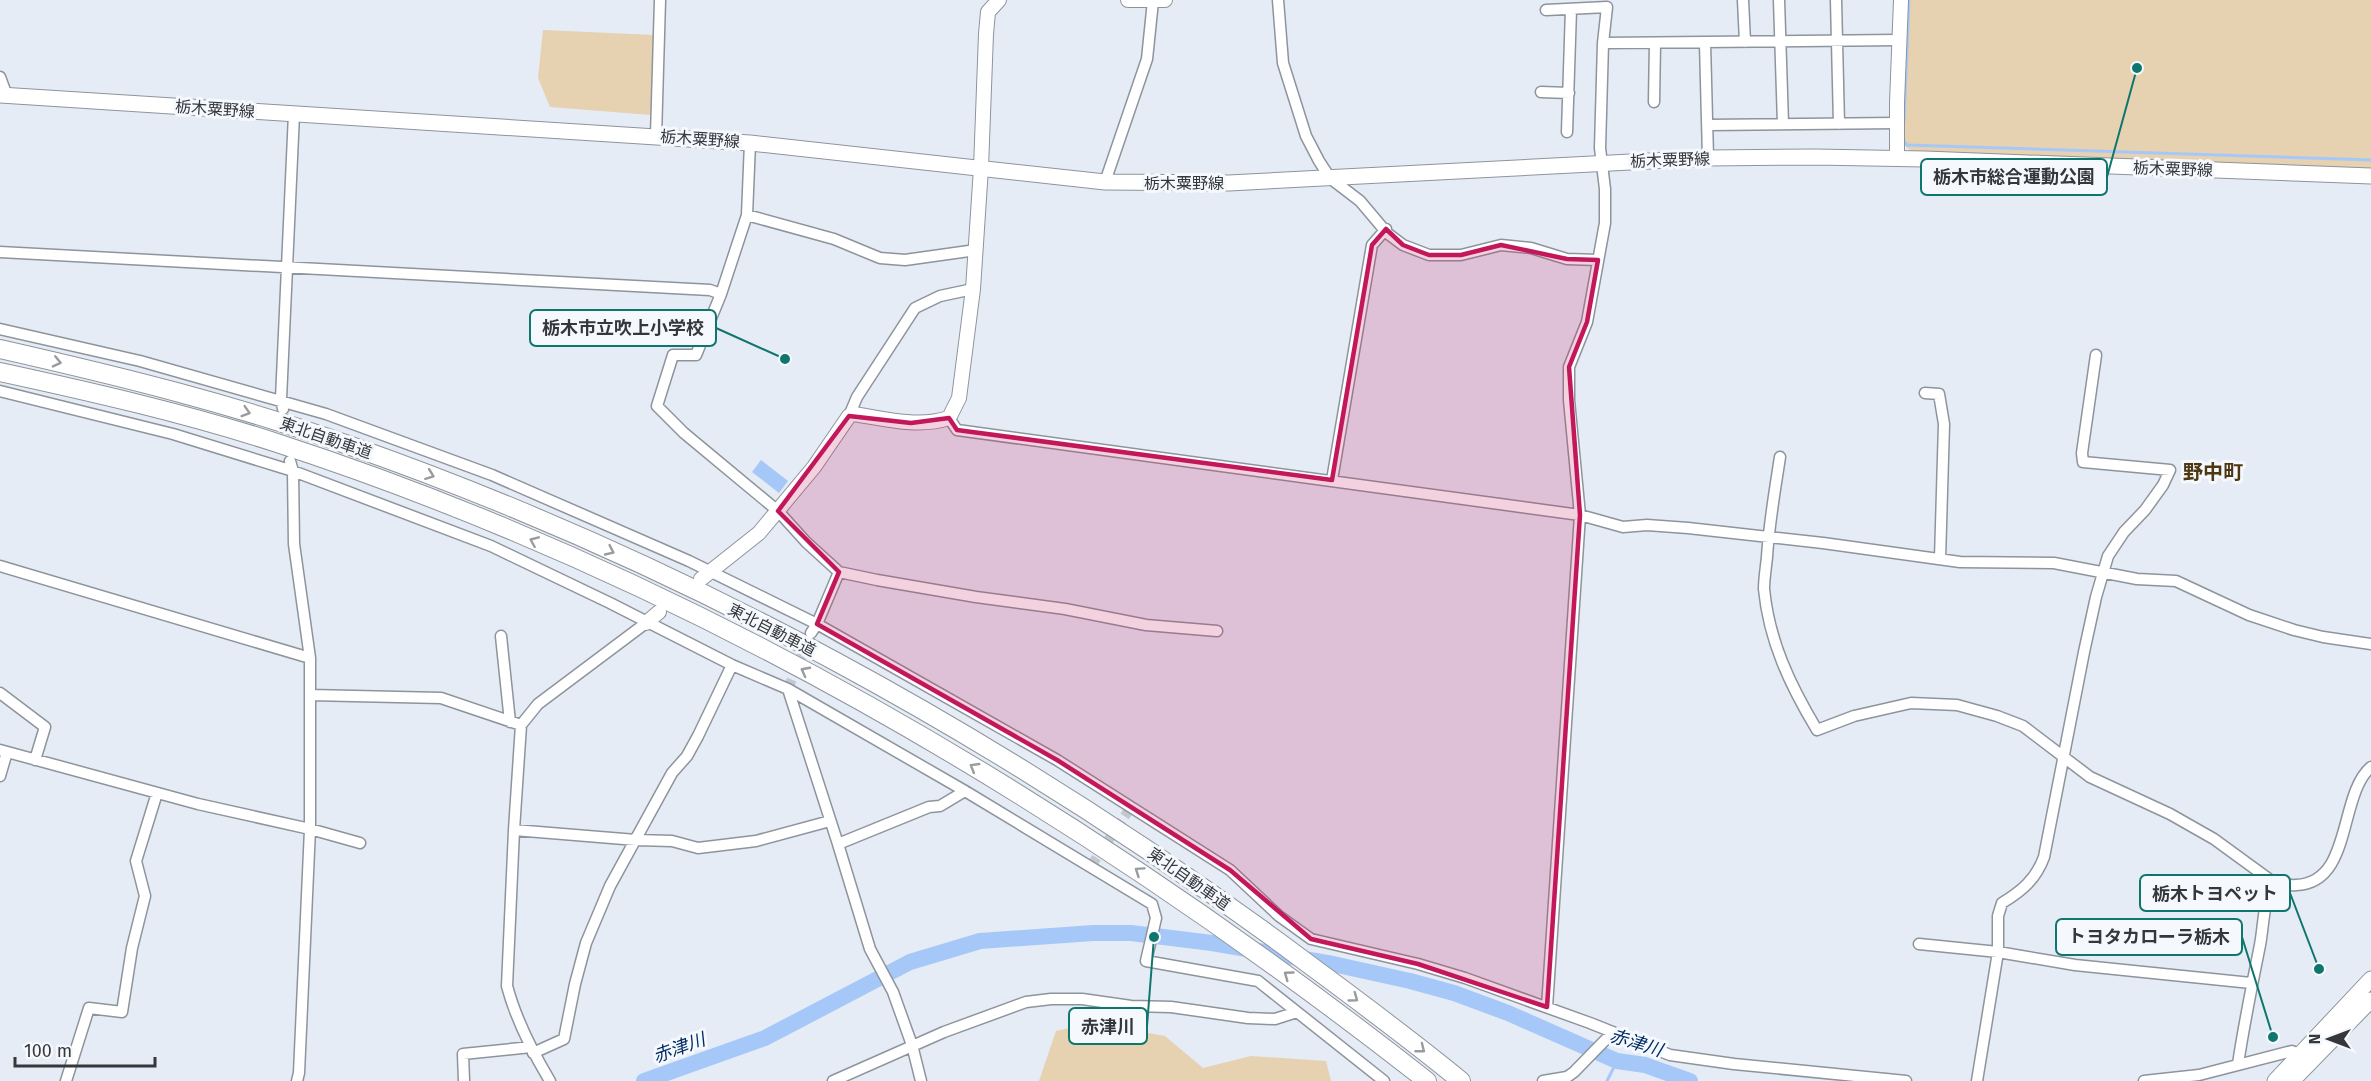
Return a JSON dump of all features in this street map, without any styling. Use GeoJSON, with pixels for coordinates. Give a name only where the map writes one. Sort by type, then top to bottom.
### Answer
{"type":"FeatureCollection","features":[{"type":"Feature","properties":{"kind":"highway","name":"東北自動車道"},"geometry":{"type":"LineString","coordinates":[[0,350],[119,376],[268,418],[401,464],[583,538],[783,635],[990,751],[1121,832],[1382,1018],[1461,1081]]}},
{"type":"Feature","properties":{"kind":"highway","name":"東北自動車道"},"geometry":{"type":"LineString","coordinates":[[0,372],[144,405],[272,442],[395,484],[575,558],[736,635],[859,700],[1027,798],[1188,903],[1336,1010],[1427,1081]]}},
{"type":"Feature","properties":{"kind":"main road","name":"栃木粟野線"},"geometry":{"type":"LineString","coordinates":[[3,95],[750,143],[1106,182],[1179,184],[1708,158],[1897,158],[2371,176]]}},
{"type":"Feature","properties":{"kind":"main road"},"geometry":{"type":"LineString","coordinates":[[2292,1081],[2306,1058],[2371,979]]}},
{"type":"Feature","properties":{"kind":"main road"},"geometry":{"type":"LineString","coordinates":[[2275,1081],[2306,1058],[2371,1000]]}},
{"type":"Feature","properties":{"kind":"street"},"geometry":{"type":"LineString","coordinates":[[656,136],[660,0]]}},
{"type":"Feature","properties":{"kind":"street"},"geometry":{"type":"LineString","coordinates":[[1106,182],[1147,59],[1159,1],[1128,0]]}},
{"type":"Feature","properties":{"kind":"street"},"geometry":{"type":"LineString","coordinates":[[1278,0],[1283,63],[1306,136],[1318,161],[1330,177],[1360,201],[1403,245],[1429,255],[1461,255],[1501,245],[1531,248],[1567,259],[1598,261]]}},
{"type":"Feature","properties":{"kind":"street"},"geometry":{"type":"LineString","coordinates":[[1743,0],[1745,42]]}},
{"type":"Feature","properties":{"kind":"street"},"geometry":{"type":"LineString","coordinates":[[1779,0],[1782,124]]}},
{"type":"Feature","properties":{"kind":"street"},"geometry":{"type":"LineString","coordinates":[[1836,0],[1839,124]]}},
{"type":"Feature","properties":{"kind":"street"},"geometry":{"type":"LineString","coordinates":[[1897,158],[1901,0]]}},
{"type":"Feature","properties":{"kind":"street"},"geometry":{"type":"LineString","coordinates":[[849,416],[854,414],[911,423],[936,422],[949,418],[959,398],[976,250],[988,12],[997,1]]}},
{"type":"Feature","properties":{"kind":"street"},"geometry":{"type":"LineString","coordinates":[[1546,10],[1571,9],[1608,3],[1600,148],[1605,189],[1605,223],[1587,322],[1569,367],[1569,400],[1580,515],[1547,1007]]}},
{"type":"Feature","properties":{"kind":"street"},"geometry":{"type":"LineString","coordinates":[[1568,132],[1571,9]]}},
{"type":"Feature","properties":{"kind":"street"},"geometry":{"type":"LineString","coordinates":[[1604,43],[1899,40]]}},
{"type":"Feature","properties":{"kind":"street"},"geometry":{"type":"LineString","coordinates":[[1654,102],[1655,43]]}},
{"type":"Feature","properties":{"kind":"street"},"geometry":{"type":"LineString","coordinates":[[1705,43],[1708,158]]}},
{"type":"Feature","properties":{"kind":"street"},"geometry":{"type":"LineString","coordinates":[[0,77],[3,95]]}},
{"type":"Feature","properties":{"kind":"street"},"geometry":{"type":"LineString","coordinates":[[1541,92],[1569,93]]}},
{"type":"Feature","properties":{"kind":"street"},"geometry":{"type":"LineString","coordinates":[[282,404],[294,114]]}},
{"type":"Feature","properties":{"kind":"street"},"geometry":{"type":"LineString","coordinates":[[1708,125],[1897,123]]}},
{"type":"Feature","properties":{"kind":"street"},"geometry":{"type":"LineString","coordinates":[[750,143],[747,215],[722,294],[696,355],[673,355],[657,406],[684,433],[778,511],[806,542],[839,572],[976,597],[1065,609],[1146,625],[1216,631]]}},
{"type":"Feature","properties":{"kind":"street"},"geometry":{"type":"LineString","coordinates":[[747,215],[834,239],[880,258],[905,260],[976,250]]}},
{"type":"Feature","properties":{"kind":"street"},"geometry":{"type":"LineString","coordinates":[[1332,480],[1372,245],[1386,229]]}},
{"type":"Feature","properties":{"kind":"street"},"geometry":{"type":"LineString","coordinates":[[0,252],[711,290],[722,294]]}},
{"type":"Feature","properties":{"kind":"street"},"geometry":{"type":"LineString","coordinates":[[706,575],[759,533],[814,466],[849,416],[857,398],[915,309],[940,296],[973,289]]}},
{"type":"Feature","properties":{"kind":"street"},"geometry":{"type":"LineString","coordinates":[[0,329],[140,361],[392,437],[492,475],[627,533],[814,628],[1057,760],[1230,870],[1279,916],[1311,939],[1418,964],[1465,978],[1670,1055],[1725,1063],[1905,1081]]}},
{"type":"Feature","properties":{"kind":"street"},"geometry":{"type":"LineString","coordinates":[[1977,1081],[1998,952],[1998,916],[2002,903],[2020,892],[2039,872],[2044,857],[2096,597],[2108,556],[2124,532],[2145,510],[2163,485],[2170,470],[2083,462],[2082,453],[2096,355]]}},
{"type":"Feature","properties":{"kind":"street"},"geometry":{"type":"LineString","coordinates":[[0,391],[79,408],[292,466],[491,546],[732,665],[788,689],[965,791],[1152,904],[1156,918],[1146,961],[1258,981],[1384,1081]]}},
{"type":"Feature","properties":{"kind":"street"},"geometry":{"type":"LineString","coordinates":[[1925,393],[1939,394],[1944,424],[1940,559]]}},
{"type":"Feature","properties":{"kind":"street"},"geometry":{"type":"LineString","coordinates":[[949,418],[957,430],[1580,515],[1623,526],[1647,525],[1768,537],[1940,559],[2054,563],[2076,566],[2103,574],[2176,581],[2249,615],[2294,630],[2371,644]]}},
{"type":"Feature","properties":{"kind":"street"},"geometry":{"type":"LineString","coordinates":[[1780,457],[1768,537],[1764,588],[1771,629],[1791,687],[1817,730],[1854,716],[1893,706],[1931,702],[1957,705],[1997,716],[2023,726],[2090,777],[2170,814],[2214,839],[2273,882],[2296,885],[2315,881],[2329,868],[2341,845],[2357,787],[2370,769]]}},
{"type":"Feature","properties":{"kind":"street"},"geometry":{"type":"LineString","coordinates":[[292,466],[294,544],[310,658],[310,829],[297,1081]]}},
{"type":"Feature","properties":{"kind":"street"},"geometry":{"type":"LineString","coordinates":[[0,566],[310,658]]}},
{"type":"Feature","properties":{"kind":"street"},"geometry":{"type":"LineString","coordinates":[[814,628],[839,572]]}},
{"type":"Feature","properties":{"kind":"street"},"geometry":{"type":"LineString","coordinates":[[516,723],[659,612]]}},
{"type":"Feature","properties":{"kind":"street"},"geometry":{"type":"LineString","coordinates":[[501,636],[516,723],[507,986],[512,1006],[548,1081]]}},
{"type":"Feature","properties":{"kind":"street"},"geometry":{"type":"LineString","coordinates":[[464,1081],[464,1054],[532,1050],[564,1039],[586,943],[610,886],[672,774],[687,756],[732,665]]}},
{"type":"Feature","properties":{"kind":"street"},"geometry":{"type":"LineString","coordinates":[[788,689],[824,795],[830,821],[872,952],[891,987],[912,1045],[921,1081]]}},
{"type":"Feature","properties":{"kind":"street"},"geometry":{"type":"LineString","coordinates":[[0,693],[45,727],[36,760]]}},
{"type":"Feature","properties":{"kind":"street"},"geometry":{"type":"LineString","coordinates":[[310,695],[441,698],[516,723]]}},
{"type":"Feature","properties":{"kind":"street"},"geometry":{"type":"LineString","coordinates":[[0,776],[3,751],[158,793],[360,843]]}},
{"type":"Feature","properties":{"kind":"street"},"geometry":{"type":"LineString","coordinates":[[838,844],[929,807],[940,806],[965,791]]}},
{"type":"Feature","properties":{"kind":"street"},"geometry":{"type":"LineString","coordinates":[[66,1081],[89,1008],[122,1012],[132,948],[145,896],[136,861],[158,793]]}},
{"type":"Feature","properties":{"kind":"street"},"geometry":{"type":"LineString","coordinates":[[514,830],[672,841],[698,848],[756,841],[830,821]]}},
{"type":"Feature","properties":{"kind":"street"},"geometry":{"type":"LineString","coordinates":[[2238,1064],[2266,899],[2273,882]]}},
{"type":"Feature","properties":{"kind":"street"},"geometry":{"type":"LineString","coordinates":[[1919,944],[1998,952],[2074,965],[2251,983]]}},
{"type":"Feature","properties":{"kind":"street"},"geometry":{"type":"LineString","coordinates":[[833,1081],[912,1045],[1026,1002],[1082,999],[1131,1006],[1171,1007],[1248,1018],[1275,1019],[1297,1012]]}},
{"type":"Feature","properties":{"kind":"street"},"geometry":{"type":"LineString","coordinates":[[1543,1081],[1567,1077],[1613,1032]]}},
{"type":"Feature","properties":{"kind":"street"},"geometry":{"type":"LineString","coordinates":[[2144,1081],[2199,1075],[2292,1051],[2306,1058]]}},
{"type":"Feature","properties":{"kind":"highlighted area"},"geometry":{"type":"Polygon","coordinates":[[[1386,229],[1403,245],[1429,255],[1461,255],[1501,245],[1567,259],[1598,260],[1587,322],[1569,367],[1580,515],[1547,1007],[1418,964],[1311,939],[1230,870],[1057,760],[817,624],[839,572],[778,511],[849,416],[911,423],[949,418],[957,430],[1332,480],[1372,245],[1386,229]]]}},
{"type":"Feature","properties":{"kind":"shaded area"},"geometry":{"type":"Polygon","coordinates":[[[1906,0],[2371,0],[2371,170],[1912,152],[1903,144],[1900,136],[1906,0]]]}},
{"type":"Feature","properties":{"kind":"shaded area"},"geometry":{"type":"Polygon","coordinates":[[[543,30],[654,35],[651,115],[550,107],[538,78],[543,30]]]}},
{"type":"Feature","properties":{"kind":"shaded area"},"geometry":{"type":"Polygon","coordinates":[[[1092,1023],[1165,1036],[1203,1068],[1251,1056],[1326,1061],[1331,1081],[1039,1081],[1056,1031],[1092,1023]]]}},
{"type":"Feature","properties":{"kind":"water"},"geometry":{"type":"Polygon","coordinates":[[[761,460],[788,481],[779,493],[752,472],[761,460]]]}},
{"type":"Feature","properties":{"kind":"waterway"},"geometry":{"type":"LineString","coordinates":[[1904,121],[1909,0]]}},
{"type":"Feature","properties":{"kind":"waterway"},"geometry":{"type":"LineString","coordinates":[[1903,140],[1907,145],[2371,160]]}},
{"type":"Feature","properties":{"kind":"waterway","name":"赤津川"},"geometry":{"type":"LineString","coordinates":[[644,1081],[765,1038],[910,962],[980,941],[1093,933],[1131,933],[1212,943],[1333,964],[1410,981],[1454,993],[1508,1013],[1617,1061],[1645,1065],[1690,1081]]}},
{"type":"Feature","properties":{"kind":"waterway"},"geometry":{"type":"LineString","coordinates":[[1607,1081],[1617,1061]]}},
{"type":"Feature","properties":{"kind":"tunnel"},"geometry":{"type":"LineString","coordinates":[[788,689],[807,642]]}},
{"type":"Feature","properties":{"kind":"tunnel"},"geometry":{"type":"LineString","coordinates":[[1091,866],[1131,807]]}},
{"type":"Feature","properties":{"kind":"place","name":"栃木市総合運動公園"},"geometry":{"type":"Point","coordinates":[2137,68]}},
{"type":"Feature","properties":{"kind":"place","name":"栃木市立吹上小学校"},"geometry":{"type":"Point","coordinates":[785,359]}},
{"type":"Feature","properties":{"kind":"place","name":"赤津川"},"geometry":{"type":"Point","coordinates":[1154,937]}},
{"type":"Feature","properties":{"kind":"place","name":"栃木トヨペット"},"geometry":{"type":"Point","coordinates":[2319,969]}},
{"type":"Feature","properties":{"kind":"place","name":"トヨタカローラ栃木"},"geometry":{"type":"Point","coordinates":[2273,1037]}},
{"type":"Feature","properties":{"kind":"district","name":"野中町"},"geometry":{"type":"Point","coordinates":[2213,472]}}]}
